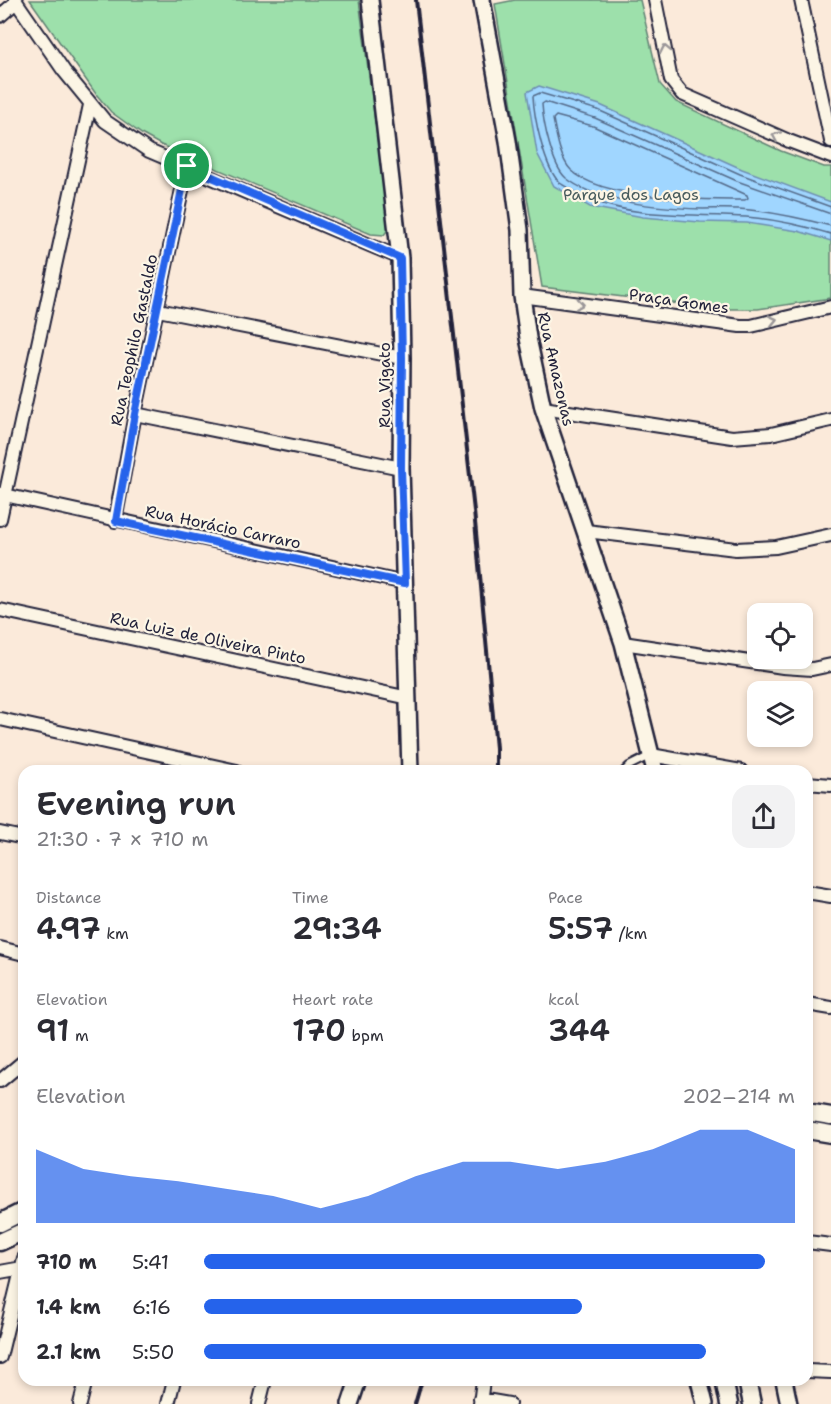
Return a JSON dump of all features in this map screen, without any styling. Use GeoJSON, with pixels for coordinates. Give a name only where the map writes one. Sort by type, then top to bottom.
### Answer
{"type":"FeatureCollection","features":[{"type":"Feature","properties":{"kind":"main road"},"geometry":{"type":"LineString","coordinates":[[813,1113],[831,1116]]}},
{"type":"Feature","properties":{"kind":"main road"},"geometry":{"type":"LineString","coordinates":[[813,1131],[831,1134]]}},
{"type":"Feature","properties":{"kind":"main road"},"geometry":{"type":"LineString","coordinates":[[0,1223],[18,1214]]}},
{"type":"Feature","properties":{"kind":"main road"},"geometry":{"type":"LineString","coordinates":[[0,1242],[18,1234]]}},
{"type":"Feature","properties":{"kind":"main road"},"geometry":{"type":"LineString","coordinates":[[725,1386],[729,1404]]}},
{"type":"Feature","properties":{"kind":"main road"},"geometry":{"type":"LineString","coordinates":[[748,1386],[752,1404]]}},
{"type":"Feature","properties":{"kind":"street","name":"Rua Vigato"},"geometry":{"type":"LineString","coordinates":[[370,0],[400,258],[401,468],[410,765]]}},
{"type":"Feature","properties":{"kind":"street","name":"Rua Amazonas"},"geometry":{"type":"LineString","coordinates":[[482,0],[508,141],[520,230],[522,296],[528,338],[543,408],[623,643],[654,765]]}},
{"type":"Feature","properties":{"kind":"street"},"geometry":{"type":"LineString","coordinates":[[655,0],[671,80],[682,94],[831,157]]}},
{"type":"Feature","properties":{"kind":"street"},"geometry":{"type":"LineString","coordinates":[[801,0],[831,141]]}},
{"type":"Feature","properties":{"kind":"street"},"geometry":{"type":"LineString","coordinates":[[0,16],[16,1],[90,105],[105,122],[149,151],[400,258]]}},
{"type":"Feature","properties":{"kind":"street"},"geometry":{"type":"LineString","coordinates":[[0,519],[3,495],[90,105]]}},
{"type":"Feature","properties":{"kind":"street","name":"Rua Teophilo Gastaldo"},"geometry":{"type":"LineString","coordinates":[[116,521],[135,414],[187,166]]}},
{"type":"Feature","properties":{"kind":"street","name":"Praça Gomes"},"geometry":{"type":"LineString","coordinates":[[522,296],[740,326],[751,326],[831,307]]}},
{"type":"Feature","properties":{"kind":"street"},"geometry":{"type":"LineString","coordinates":[[158,310],[402,358]]}},
{"type":"Feature","properties":{"kind":"street"},"geometry":{"type":"LineString","coordinates":[[543,408],[732,436],[771,434],[831,420]]}},
{"type":"Feature","properties":{"kind":"street"},"geometry":{"type":"LineString","coordinates":[[135,414],[401,468]]}},
{"type":"Feature","properties":{"kind":"street","name":"Rua Horácio Carraro"},"geometry":{"type":"LineString","coordinates":[[3,495],[405,583]]}},
{"type":"Feature","properties":{"kind":"street"},"geometry":{"type":"LineString","coordinates":[[586,531],[736,549],[776,547],[831,535]]}},
{"type":"Feature","properties":{"kind":"street","name":"Rua Luiz de Oliveira Pinto"},"geometry":{"type":"LineString","coordinates":[[0,610],[409,698]]}},
{"type":"Feature","properties":{"kind":"street"},"geometry":{"type":"LineString","coordinates":[[623,643],[783,667],[812,669],[831,665]]}},
{"type":"Feature","properties":{"kind":"street"},"geometry":{"type":"LineString","coordinates":[[0,719],[210,765]]}},
{"type":"Feature","properties":{"kind":"street"},"geometry":{"type":"LineString","coordinates":[[651,755],[707,765]]}},
{"type":"Feature","properties":{"kind":"street"},"geometry":{"type":"LineString","coordinates":[[813,784],[831,785]]}},
{"type":"Feature","properties":{"kind":"street"},"geometry":{"type":"LineString","coordinates":[[0,833],[18,837]]}},
{"type":"Feature","properties":{"kind":"street"},"geometry":{"type":"LineString","coordinates":[[813,893],[831,896]]}},
{"type":"Feature","properties":{"kind":"street"},"geometry":{"type":"LineString","coordinates":[[0,948],[18,952]]}},
{"type":"Feature","properties":{"kind":"street"},"geometry":{"type":"LineString","coordinates":[[813,1005],[831,1008]]}},
{"type":"Feature","properties":{"kind":"street"},"geometry":{"type":"LineString","coordinates":[[0,1081],[18,1066]]}},
{"type":"Feature","properties":{"kind":"street"},"geometry":{"type":"LineString","coordinates":[[813,1243],[831,1245]]}},
{"type":"Feature","properties":{"kind":"street"},"geometry":{"type":"LineString","coordinates":[[0,1272],[18,1265]]}},
{"type":"Feature","properties":{"kind":"street"},"geometry":{"type":"LineString","coordinates":[[0,1357],[18,1283]]}},
{"type":"Feature","properties":{"kind":"street"},"geometry":{"type":"LineString","coordinates":[[813,1371],[831,1372]]}},
{"type":"Feature","properties":{"kind":"street"},"geometry":{"type":"LineString","coordinates":[[80,1404],[84,1386]]}},
{"type":"Feature","properties":{"kind":"street"},"geometry":{"type":"LineString","coordinates":[[168,1404],[172,1386]]}},
{"type":"Feature","properties":{"kind":"street"},"geometry":{"type":"LineString","coordinates":[[259,1404],[264,1386]]}},
{"type":"Feature","properties":{"kind":"street"},"geometry":{"type":"LineString","coordinates":[[351,1404],[356,1386]]}},
{"type":"Feature","properties":{"kind":"street"},"geometry":{"type":"LineString","coordinates":[[482,1386],[480,1401],[508,1404]]}},
{"type":"Feature","properties":{"kind":"street"},"geometry":{"type":"LineString","coordinates":[[700,1386],[705,1404]]}},
{"type":"Feature","properties":{"kind":"street"},"geometry":{"type":"LineString","coordinates":[[785,1386],[789,1404]]}},
{"type":"Feature","properties":{"kind":"lane"},"geometry":{"type":"LineString","coordinates":[[631,765],[651,755]]}},
{"type":"Feature","properties":{"kind":"green space"},"geometry":{"type":"Polygon","coordinates":[[[30,0],[359,0],[389,228],[384,235],[371,234],[161,145],[143,135],[111,112],[30,0]]]}},
{"type":"Feature","properties":{"kind":"green space","name":"Parque dos Lagos"},"geometry":{"type":"Polygon","coordinates":[[[515,0],[640,0],[660,84],[676,102],[781,151],[824,167],[831,167],[831,298],[758,309],[722,309],[542,287],[495,4],[515,0]]]}},
{"type":"Feature","properties":{"kind":"water"},"geometry":{"type":"Polygon","coordinates":[[[539,86],[600,105],[742,169],[831,202],[831,241],[798,231],[747,223],[643,217],[590,207],[554,186],[537,153],[527,92],[539,86]]]}},
{"type":"Feature","properties":{"kind":"railway"},"geometry":{"type":"LineString","coordinates":[[416,0],[474,511],[496,765]]}},
{"type":"Feature","properties":{"kind":"railway"},"geometry":{"type":"LineString","coordinates":[[415,1404],[420,1386]]}},
{"type":"Feature","properties":{"kind":"route"},"geometry":{"type":"LineString","coordinates":[[187,166],[400,258],[401,468],[405,583],[116,521],[135,414],[187,166]]}}]}
